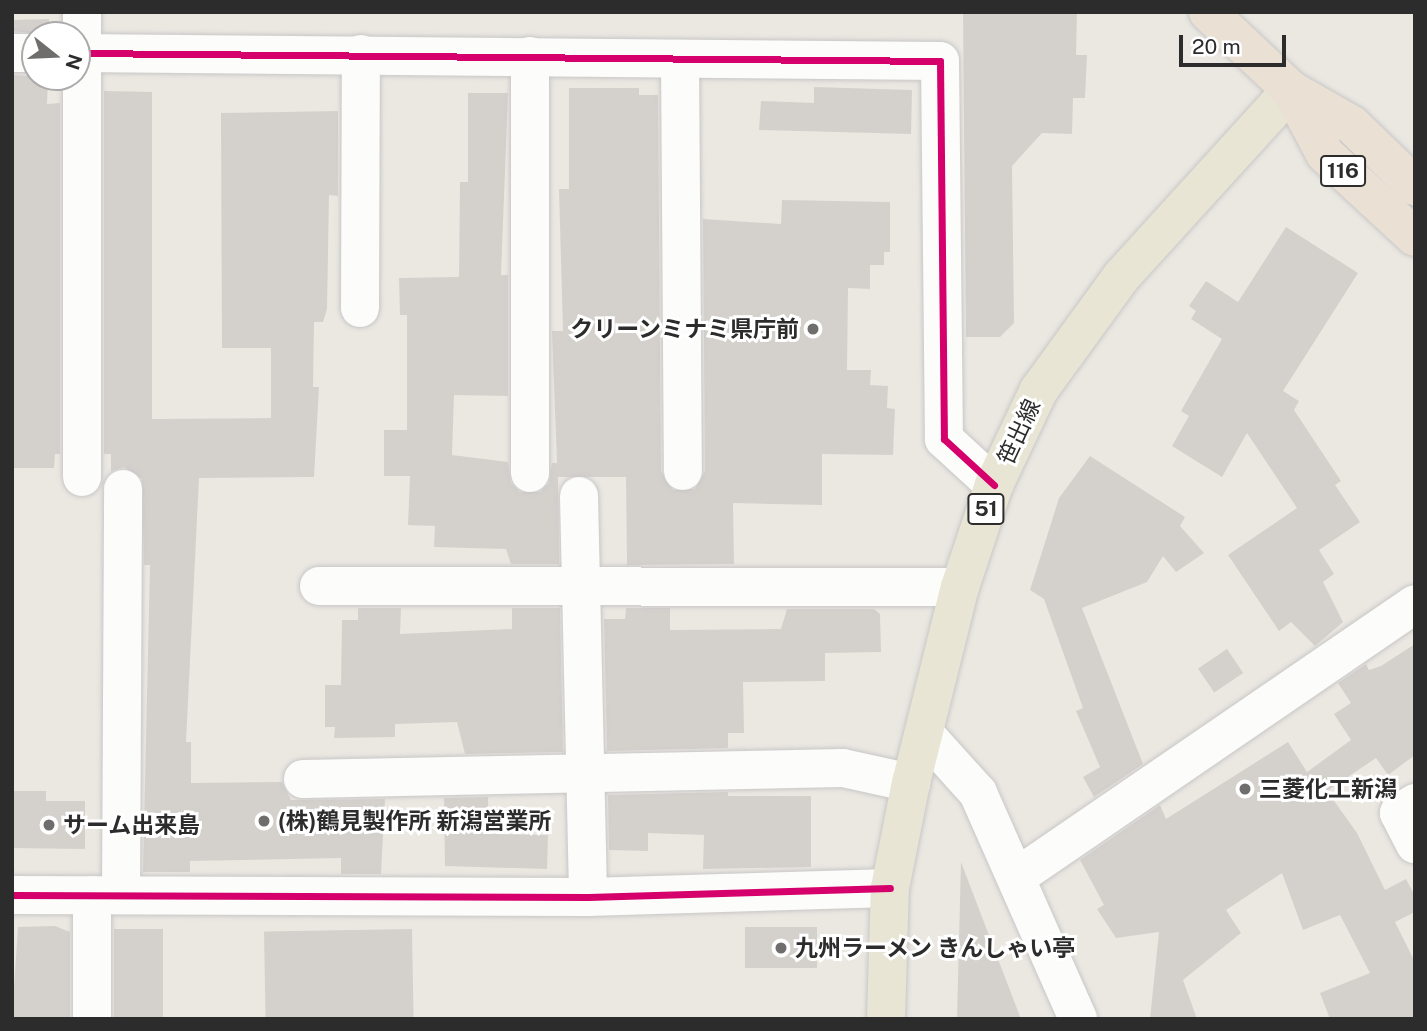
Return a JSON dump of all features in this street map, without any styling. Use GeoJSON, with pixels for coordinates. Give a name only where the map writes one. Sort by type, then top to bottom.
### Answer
{"type":"FeatureCollection","features":[{"type":"Feature","properties":{"kind":"highway","name":"116"},"geometry":{"type":"LineString","coordinates":[[1208,12],[1291,90],[1352,125],[1415,186]]}},
{"type":"Feature","properties":{"kind":"highway","name":"116"},"geometry":{"type":"LineString","coordinates":[[1291,90],[1325,154],[1415,237]]}},
{"type":"Feature","properties":{"kind":"main road","name":"笹出線"},"geometry":{"type":"LineString","coordinates":[[886,1019],[890,888],[911,783],[960,587],[994,485],[1039,390],[1121,277],[1291,90]]}},
{"type":"Feature","properties":{"kind":"street"},"geometry":{"type":"LineString","coordinates":[[91,53],[940,61],[944,439],[994,485]]}},
{"type":"Feature","properties":{"kind":"street"},"geometry":{"type":"LineString","coordinates":[[360,308],[361,54]]}},
{"type":"Feature","properties":{"kind":"street"},"geometry":{"type":"LineString","coordinates":[[530,56],[530,473]]}},
{"type":"Feature","properties":{"kind":"street"},"geometry":{"type":"LineString","coordinates":[[680,59],[683,471]]}},
{"type":"Feature","properties":{"kind":"street"},"geometry":{"type":"LineString","coordinates":[[80,91],[82,477]]}},
{"type":"Feature","properties":{"kind":"street"},"geometry":{"type":"LineString","coordinates":[[92,1019],[107,895],[123,489]]}},
{"type":"Feature","properties":{"kind":"street"},"geometry":{"type":"LineString","coordinates":[[579,496],[583,774],[588,897]]}},
{"type":"Feature","properties":{"kind":"street"},"geometry":{"type":"LineString","coordinates":[[319,586],[582,589],[960,587]]}},
{"type":"Feature","properties":{"kind":"street"},"geometry":{"type":"LineString","coordinates":[[1018,876],[1415,604]]}},
{"type":"Feature","properties":{"kind":"street"},"geometry":{"type":"LineString","coordinates":[[924,733],[978,793],[1018,876],[1077,1019]]}},
{"type":"Feature","properties":{"kind":"street"},"geometry":{"type":"LineString","coordinates":[[303,779],[843,768],[911,783]]}},
{"type":"Feature","properties":{"kind":"street"},"geometry":{"type":"LineString","coordinates":[[1415,803],[1399,813],[1415,844]]}},
{"type":"Feature","properties":{"kind":"street"},"geometry":{"type":"LineString","coordinates":[[12,895],[588,897],[890,888]]}},
{"type":"Feature","properties":{"kind":"building"},"geometry":{"type":"Polygon","coordinates":[[[963,12],[1077,12],[1076,55],[1087,55],[1085,98],[1073,98],[1072,134],[1042,133],[1012,166],[1014,323],[1000,337],[966,337],[963,12]]]}},
{"type":"Feature","properties":{"kind":"building"},"geometry":{"type":"Polygon","coordinates":[[[49,19],[21,21],[21,32],[12,31],[12,20],[49,19]]]}},
{"type":"Feature","properties":{"kind":"building"},"geometry":{"type":"Polygon","coordinates":[[[12,75],[21,76],[21,91],[47,91],[47,104],[60,103],[60,454],[55,454],[54,468],[12,468],[12,75]]]}},
{"type":"Feature","properties":{"kind":"building"},"geometry":{"type":"Polygon","coordinates":[[[814,87],[912,90],[911,134],[759,130],[761,101],[814,103],[814,87]]]}},
{"type":"Feature","properties":{"kind":"building"},"geometry":{"type":"Polygon","coordinates":[[[569,88],[639,88],[639,95],[658,95],[661,471],[673,490],[695,489],[705,471],[703,219],[781,224],[782,200],[890,202],[890,252],[884,252],[884,265],[870,265],[870,289],[848,288],[847,370],[871,370],[870,385],[888,386],[887,408],[895,409],[893,455],[822,454],[822,505],[733,503],[734,564],[627,565],[626,477],[558,477],[559,564],[511,564],[506,549],[434,547],[435,526],[408,525],[410,476],[384,476],[384,430],[407,430],[407,315],[400,315],[399,278],[459,277],[460,182],[468,182],[468,93],[508,93],[501,275],[508,275],[508,396],[454,395],[452,455],[508,462],[511,483],[520,492],[540,492],[549,483],[552,463],[557,463],[552,331],[563,331],[559,189],[569,189],[569,88]]]}},
{"type":"Feature","properties":{"kind":"building"},"geometry":{"type":"Polygon","coordinates":[[[104,91],[152,92],[152,419],[271,418],[271,348],[222,348],[221,113],[338,111],[338,196],[329,195],[327,309],[323,322],[314,322],[313,387],[319,387],[314,477],[199,478],[186,742],[191,742],[191,783],[282,782],[291,800],[385,799],[381,874],[341,874],[341,858],[190,861],[190,872],[143,872],[150,565],[144,565],[142,479],[124,467],[111,471],[111,454],[104,454],[104,91]]]}},
{"type":"Feature","properties":{"kind":"building"},"geometry":{"type":"Polygon","coordinates":[[[1286,227],[1358,273],[1283,391],[1299,401],[1294,410],[1341,481],[1335,485],[1360,522],[1319,550],[1334,574],[1323,582],[1343,622],[1315,646],[1291,622],[1279,631],[1228,555],[1297,508],[1247,433],[1222,477],[1172,446],[1189,416],[1181,411],[1222,339],[1191,319],[1196,311],[1189,306],[1206,281],[1238,302],[1286,227]]]}},
{"type":"Feature","properties":{"kind":"building"},"geometry":{"type":"Polygon","coordinates":[[[1090,456],[1185,517],[1180,526],[1204,553],[1176,572],[1163,556],[1147,582],[1082,608],[1143,764],[1094,797],[1083,777],[1100,767],[1076,711],[1083,708],[1044,599],[1030,590],[1059,498],[1090,456]]]}},
{"type":"Feature","properties":{"kind":"building"},"geometry":{"type":"Polygon","coordinates":[[[358,608],[401,608],[400,634],[512,629],[512,608],[560,608],[563,752],[465,754],[457,722],[395,724],[395,737],[334,738],[335,727],[325,727],[325,685],[341,685],[342,620],[358,620],[358,608]]]}},
{"type":"Feature","properties":{"kind":"building"},"geometry":{"type":"Polygon","coordinates":[[[626,608],[670,608],[670,630],[781,629],[787,609],[874,609],[880,614],[881,652],[825,653],[825,681],[743,682],[744,733],[728,733],[728,748],[607,751],[604,619],[625,619],[626,608]]]}},
{"type":"Feature","properties":{"kind":"building"},"geometry":{"type":"Polygon","coordinates":[[[1415,644],[1415,755],[1388,775],[1376,758],[1327,791],[1357,833],[1385,890],[1406,879],[1415,896],[1415,912],[1395,922],[1415,962],[1415,1019],[1330,1019],[1320,993],[1370,973],[1340,915],[1303,930],[1282,873],[1226,910],[1241,933],[1183,980],[1197,1019],[1150,1019],[1159,932],[1116,938],[1097,909],[1104,905],[1080,860],[1160,805],[1166,819],[1288,742],[1307,772],[1351,740],[1334,714],[1351,703],[1338,683],[1366,664],[1369,670],[1381,666],[1415,644]]]}},
{"type":"Feature","properties":{"kind":"building"},"geometry":{"type":"Polygon","coordinates":[[[1227,649],[1243,673],[1214,693],[1198,669],[1227,649]]]}},
{"type":"Feature","properties":{"kind":"building","name":"サーム出来島"},"geometry":{"type":"Polygon","coordinates":[[[12,791],[46,791],[46,801],[85,801],[85,849],[12,848],[12,791]]]}},
{"type":"Feature","properties":{"kind":"building"},"geometry":{"type":"Polygon","coordinates":[[[728,792],[728,796],[811,796],[811,867],[703,869],[704,835],[648,833],[648,851],[609,850],[608,795],[728,792]]]}},
{"type":"Feature","properties":{"kind":"building"},"geometry":{"type":"Polygon","coordinates":[[[488,797],[489,834],[548,835],[547,869],[445,866],[444,798],[488,797]]]}},
{"type":"Feature","properties":{"kind":"building"},"geometry":{"type":"Polygon","coordinates":[[[961,862],[1021,1019],[957,1019],[961,862]]]}},
{"type":"Feature","properties":{"kind":"building"},"geometry":{"type":"Polygon","coordinates":[[[55,926],[70,932],[70,1019],[12,1019],[18,927],[55,926]]]}},
{"type":"Feature","properties":{"kind":"building","name":"九州ラーメン きんしゃい亭"},"geometry":{"type":"Polygon","coordinates":[[[745,927],[817,927],[817,968],[745,968],[745,927]]]}},
{"type":"Feature","properties":{"kind":"building"},"geometry":{"type":"Polygon","coordinates":[[[114,929],[163,929],[163,1019],[114,1019],[114,929]]]}},
{"type":"Feature","properties":{"kind":"building"},"geometry":{"type":"Polygon","coordinates":[[[412,929],[414,1019],[266,1019],[264,932],[412,929]]]}},
{"type":"Feature","properties":{"kind":"cycle path"},"geometry":{"type":"LineString","coordinates":[[91,53],[940,61],[944,439],[994,485]]}},
{"type":"Feature","properties":{"kind":"cycle path"},"geometry":{"type":"LineString","coordinates":[[12,895],[588,897],[890,888]]}},
{"type":"Feature","properties":{"kind":"place","name":"クリーンミナミ県庁前"},"geometry":{"type":"Point","coordinates":[813,329]}},
{"type":"Feature","properties":{"kind":"place","name":"三菱化工新潟"},"geometry":{"type":"Point","coordinates":[1245,789]}},
{"type":"Feature","properties":{"kind":"place","name":"(株)鶴見製作所 新潟営業所"},"geometry":{"type":"Point","coordinates":[264,821]}},
{"type":"Feature","properties":{"kind":"place","name":"サーム出来島"},"geometry":{"type":"Point","coordinates":[49,825]}},
{"type":"Feature","properties":{"kind":"place","name":"九州ラーメン きんしゃい亭"},"geometry":{"type":"Point","coordinates":[781,948]}}]}
